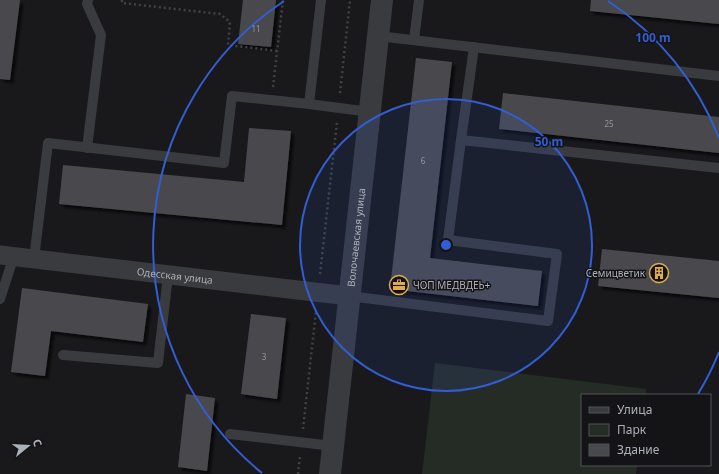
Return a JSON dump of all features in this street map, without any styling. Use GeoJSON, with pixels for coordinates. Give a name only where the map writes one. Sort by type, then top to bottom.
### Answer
{"type":"FeatureCollection","features":[{"type":"Feature","properties":{"kind":"street","name":"Волочаевская улица"},"geometry":{"type":"LineString","coordinates":[[330,474],[382,0]]}},
{"type":"Feature","properties":{"kind":"street","name":"Одесская улица"},"geometry":{"type":"LineString","coordinates":[[7,256],[350,296]]}},
{"type":"Feature","properties":{"kind":"lane"},"geometry":{"type":"LineString","coordinates":[[87,148],[101,35],[87,4],[88,0]]}},
{"type":"Feature","properties":{"kind":"lane"},"geometry":{"type":"LineString","coordinates":[[309,104],[321,0]]}},
{"type":"Feature","properties":{"kind":"lane"},"geometry":{"type":"LineString","coordinates":[[414,40],[419,0]]}},
{"type":"Feature","properties":{"kind":"lane"},"geometry":{"type":"LineString","coordinates":[[378,36],[719,76]]}},
{"type":"Feature","properties":{"kind":"lane"},"geometry":{"type":"LineString","coordinates":[[350,296],[548,321],[557,254],[448,240],[474,47]]}},
{"type":"Feature","properties":{"kind":"lane"},"geometry":{"type":"LineString","coordinates":[[34,259],[48,144],[224,163],[232,96],[370,112]]}},
{"type":"Feature","properties":{"kind":"lane"},"geometry":{"type":"LineString","coordinates":[[461,140],[719,168]]}},
{"type":"Feature","properties":{"kind":"lane"},"geometry":{"type":"LineString","coordinates":[[0,299],[7,256]]}},
{"type":"Feature","properties":{"kind":"lane"},"geometry":{"type":"LineString","coordinates":[[63,355],[158,363],[168,275]]}},
{"type":"Feature","properties":{"kind":"lane"},"geometry":{"type":"LineString","coordinates":[[230,434],[333,446]]}},
{"type":"Feature","properties":{"kind":"path"},"geometry":{"type":"LineString","coordinates":[[122,0],[122,3],[220,14],[230,22],[228,45],[277,51]]}},
{"type":"Feature","properties":{"kind":"path"},"geometry":{"type":"LineString","coordinates":[[271,100],[283,0]]}},
{"type":"Feature","properties":{"kind":"path"},"geometry":{"type":"LineString","coordinates":[[298,474],[350,0]]}},
{"type":"Feature","properties":{"kind":"green space"},"geometry":{"type":"Polygon","coordinates":[[[435,363],[646,389],[645,394],[581,394],[581,466],[637,466],[636,474],[422,474],[435,363]]]}},
{"type":"Feature","properties":{"kind":"building"},"geometry":{"type":"Polygon","coordinates":[[[0,0],[20,0],[10,80],[0,79],[0,0]]]}},
{"type":"Feature","properties":{"kind":"building"},"geometry":{"type":"Polygon","coordinates":[[[243,0],[276,0],[271,47],[238,44],[243,0]]]}},
{"type":"Feature","properties":{"kind":"building"},"geometry":{"type":"Polygon","coordinates":[[[591,0],[719,0],[719,24],[590,11],[591,0]]]}},
{"type":"Feature","properties":{"kind":"building"},"geometry":{"type":"Polygon","coordinates":[[[416,58],[452,62],[430,258],[542,271],[538,306],[390,289],[416,58]]]}},
{"type":"Feature","properties":{"kind":"building"},"geometry":{"type":"Polygon","coordinates":[[[503,93],[719,117],[719,153],[499,129],[503,93]]]}},
{"type":"Feature","properties":{"kind":"building"},"geometry":{"type":"Polygon","coordinates":[[[249,128],[291,131],[282,225],[59,204],[63,165],[244,182],[249,128]]]}},
{"type":"Feature","properties":{"kind":"building","name":"Семицветик"},"geometry":{"type":"Polygon","coordinates":[[[602,249],[719,261],[719,298],[598,286],[602,249]]]}},
{"type":"Feature","properties":{"kind":"building"},"geometry":{"type":"Polygon","coordinates":[[[22,288],[148,304],[143,342],[51,331],[45,376],[11,372],[22,288]]]}},
{"type":"Feature","properties":{"kind":"building"},"geometry":{"type":"Polygon","coordinates":[[[251,314],[286,318],[277,399],[241,394],[251,314]]]}},
{"type":"Feature","properties":{"kind":"building"},"geometry":{"type":"Polygon","coordinates":[[[186,394],[215,398],[207,471],[178,467],[186,394]]]}},
{"type":"Feature","properties":{"kind":"place","name":"Семицветик"},"geometry":{"type":"Point","coordinates":[659,273]}},
{"type":"Feature","properties":{"kind":"place","name":"ЧОП МЕДВДЕЬ+"},"geometry":{"type":"Point","coordinates":[399,285]}}]}
